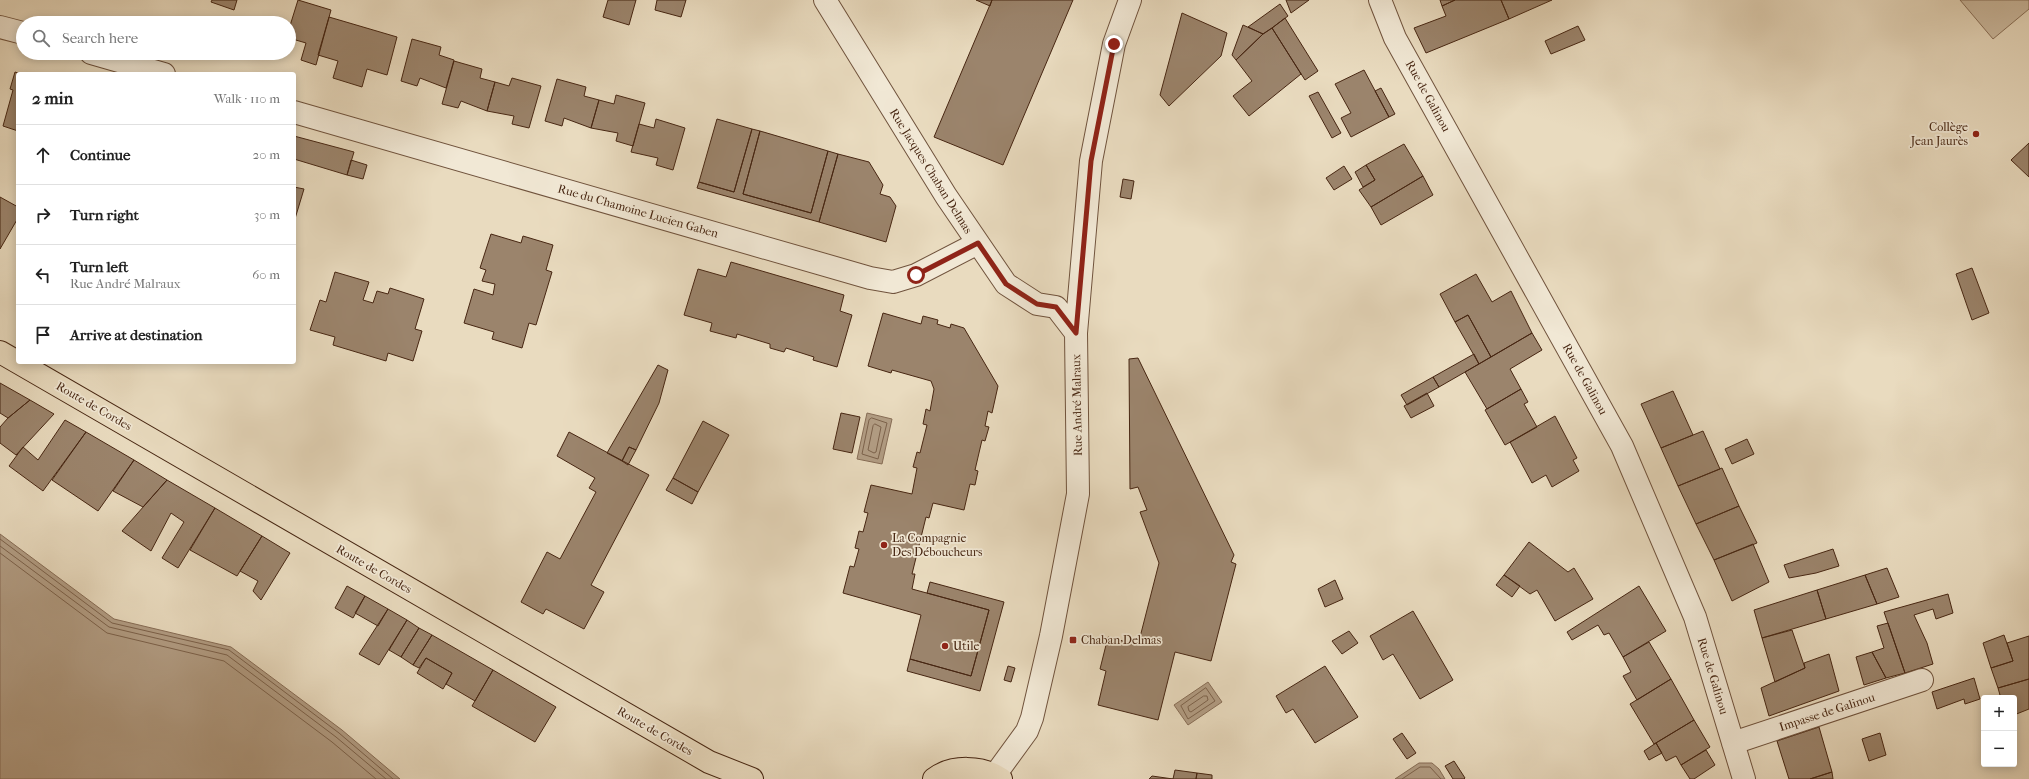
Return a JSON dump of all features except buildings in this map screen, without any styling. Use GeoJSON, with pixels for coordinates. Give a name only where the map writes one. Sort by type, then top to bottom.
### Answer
{"type":"FeatureCollection","features":[{"type":"Feature","properties":{"kind":"main road","name":"Route de Cordes"},"geometry":{"type":"LineString","coordinates":[[0,352],[16,361]]}},
{"type":"Feature","properties":{"kind":"main road","name":"Route de Cordes"},"geometry":{"type":"LineString","coordinates":[[21,364],[709,762],[752,779]]}},
{"type":"Feature","properties":{"kind":"main road"},"geometry":{"type":"LineString","coordinates":[[934,779],[956,770],[976,769],[998,777]]}},
{"type":"Feature","properties":{"kind":"street","name":"Rue Jacques Chaban Delmas"},"geometry":{"type":"LineString","coordinates":[[825,0],[940,187],[1006,284],[1037,304],[1056,307],[1076,333]]}},
{"type":"Feature","properties":{"kind":"street","name":"Rue André Malraux"},"geometry":{"type":"LineString","coordinates":[[998,777],[1027,731],[1032,718],[1051,636],[1078,494],[1076,333],[1091,161],[1114,44],[1130,0]]}},
{"type":"Feature","properties":{"kind":"street","name":"Rue de Galinou"},"geometry":{"type":"LineString","coordinates":[[1380,0],[1395,38],[1622,446],[1695,617],[1744,779]]}},
{"type":"Feature","properties":{"kind":"street"},"geometry":{"type":"LineString","coordinates":[[0,27],[16,31]]}},
{"type":"Feature","properties":{"kind":"street"},"geometry":{"type":"LineString","coordinates":[[115,60],[157,72]]}},
{"type":"Feature","properties":{"kind":"street","name":"Rue du Chamoine Lucien Gaben"},"geometry":{"type":"LineString","coordinates":[[296,113],[870,278],[893,282],[916,275],[978,243]]}},
{"type":"Feature","properties":{"kind":"street","name":"Impasse de Galinou"},"geometry":{"type":"LineString","coordinates":[[1733,743],[1922,680]]}},
{"type":"Feature","properties":{"kind":"shaded area"},"geometry":{"type":"Polygon","coordinates":[[[1960,0],[2029,0],[2029,9],[1993,39],[1960,0]]]}},
{"type":"Feature","properties":{"kind":"water"},"geometry":{"type":"Polygon","coordinates":[[[867,413],[892,419],[882,464],[857,459],[867,413]]]}},
{"type":"Feature","properties":{"kind":"water"},"geometry":{"type":"Polygon","coordinates":[[[0,534],[114,619],[231,647],[342,730],[400,779],[0,779],[0,534]]]}},
{"type":"Feature","properties":{"kind":"water"},"geometry":{"type":"Polygon","coordinates":[[[1208,682],[1222,702],[1188,725],[1174,705],[1208,682]]]}},
{"type":"Feature","properties":{"kind":"water"},"geometry":{"type":"Polygon","coordinates":[[[1419,763],[1432,763],[1439,769],[1445,779],[1395,779],[1419,763]]]}},
{"type":"Feature","properties":{"kind":"place","name":"Collège Jean Jaurès"},"geometry":{"type":"Point","coordinates":[1976,134]}},
{"type":"Feature","properties":{"kind":"place","name":"La Compagnie Des Déboucheurs"},"geometry":{"type":"Point","coordinates":[884,545]}},
{"type":"Feature","properties":{"kind":"place","name":"Chaban Delmas"},"geometry":{"type":"Point","coordinates":[1073,640]}},
{"type":"Feature","properties":{"kind":"place","name":"Utile"},"geometry":{"type":"Point","coordinates":[945,646]}},
{"type":"Feature","properties":{"kind":"route"},"geometry":{"type":"LineString","coordinates":[[916,275],[978,243],[1006,284],[1037,304],[1056,307],[1076,333],[1091,161],[1114,44]]}}]}
